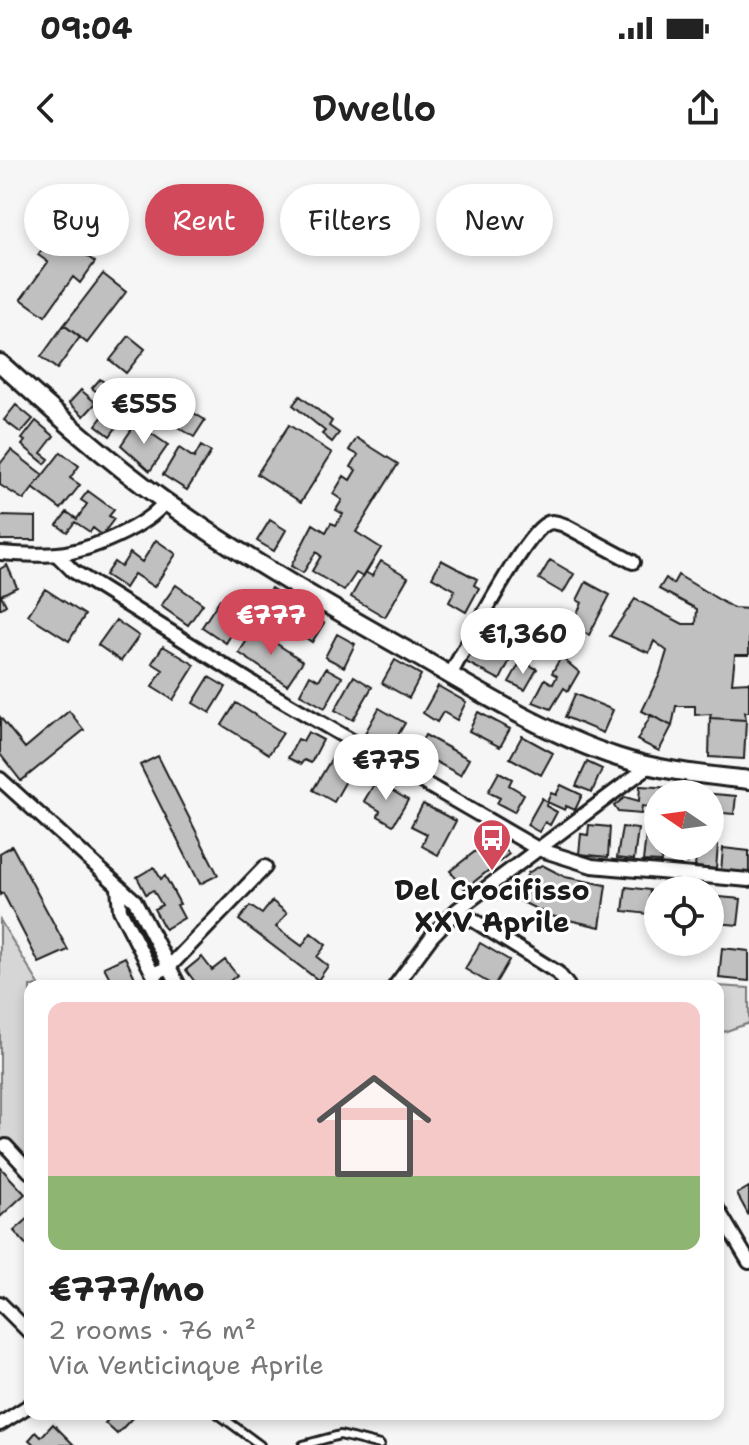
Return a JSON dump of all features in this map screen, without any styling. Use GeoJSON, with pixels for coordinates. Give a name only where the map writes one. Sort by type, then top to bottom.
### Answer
{"type":"FeatureCollection","features":[{"type":"Feature","properties":{"kind":"street"},"geometry":{"type":"LineString","coordinates":[[0,363],[85,438],[165,502],[311,596],[450,675],[569,737],[649,766],[749,780]]}},
{"type":"Feature","properties":{"kind":"street"},"geometry":{"type":"LineString","coordinates":[[0,553],[57,555],[76,552],[136,527],[165,502]]}},
{"type":"Feature","properties":{"kind":"street"},"geometry":{"type":"LineString","coordinates":[[450,675],[513,565],[545,524],[555,522],[564,525],[633,562]]}},
{"type":"Feature","properties":{"kind":"street"},"geometry":{"type":"LineString","coordinates":[[57,555],[73,571],[254,684],[538,849],[592,866],[749,880]]}},
{"type":"Feature","properties":{"kind":"street"},"geometry":{"type":"LineString","coordinates":[[399,980],[432,936],[457,910],[649,766]]}},
{"type":"Feature","properties":{"kind":"street"},"geometry":{"type":"LineString","coordinates":[[0,779],[135,901],[176,980]]}},
{"type":"Feature","properties":{"kind":"street"},"geometry":{"type":"LineString","coordinates":[[118,888],[120,910],[156,980],[265,867]]}},
{"type":"Feature","properties":{"kind":"street"},"geometry":{"type":"LineString","coordinates":[[457,910],[548,966],[562,980]]}},
{"type":"Feature","properties":{"kind":"street"},"geometry":{"type":"LineString","coordinates":[[6,1146],[24,1166]]}},
{"type":"Feature","properties":{"kind":"street"},"geometry":{"type":"LineString","coordinates":[[724,1220],[749,1262]]}},
{"type":"Feature","properties":{"kind":"street"},"geometry":{"type":"LineString","coordinates":[[0,1303],[24,1327]]}},
{"type":"Feature","properties":{"kind":"street"},"geometry":{"type":"LineString","coordinates":[[0,1424],[24,1409]]}},
{"type":"Feature","properties":{"kind":"lane"},"geometry":{"type":"LineString","coordinates":[[226,1420],[260,1445]]}},
{"type":"Feature","properties":{"kind":"lane"},"geometry":{"type":"LineString","coordinates":[[303,1445],[340,1435],[380,1445]]}},
{"type":"Feature","properties":{"kind":"shaded area"},"geometry":{"type":"Polygon","coordinates":[[[0,920],[36,980],[24,980],[24,1161],[4,1140],[0,1143],[0,920]]]}},
{"type":"Feature","properties":{"kind":"shaded area"},"geometry":{"type":"Polygon","coordinates":[[[724,986],[749,988],[749,1023],[724,1032],[724,986]]]}},
{"type":"Feature","properties":{"kind":"building"},"geometry":{"type":"Polygon","coordinates":[[[39,256],[87,256],[95,262],[80,283],[73,277],[45,316],[21,299],[48,262],[39,256]]]}},
{"type":"Feature","properties":{"kind":"building"},"geometry":{"type":"Polygon","coordinates":[[[103,274],[126,292],[87,343],[64,325],[103,274]]]}},
{"type":"Feature","properties":{"kind":"building"},"geometry":{"type":"Polygon","coordinates":[[[64,325],[80,337],[57,369],[41,357],[64,325]]]}},
{"type":"Feature","properties":{"kind":"building"},"geometry":{"type":"Polygon","coordinates":[[[129,336],[145,349],[126,373],[110,360],[129,336]]]}},
{"type":"Feature","properties":{"kind":"building"},"geometry":{"type":"Polygon","coordinates":[[[100,379],[114,390],[106,399],[92,388],[100,379]]]}},
{"type":"Feature","properties":{"kind":"building"},"geometry":{"type":"Polygon","coordinates":[[[120,386],[137,399],[110,436],[96,425],[116,399],[113,397],[120,386]]]}},
{"type":"Feature","properties":{"kind":"building"},"geometry":{"type":"Polygon","coordinates":[[[81,390],[96,403],[84,416],[69,403],[81,390]]]}},
{"type":"Feature","properties":{"kind":"building"},"geometry":{"type":"Polygon","coordinates":[[[300,396],[332,421],[329,426],[339,433],[332,442],[322,434],[325,431],[293,405],[300,396]]]}},
{"type":"Feature","properties":{"kind":"building"},"geometry":{"type":"Polygon","coordinates":[[[16,405],[33,419],[21,433],[4,420],[16,405]]]}},
{"type":"Feature","properties":{"kind":"building"},"geometry":{"type":"Polygon","coordinates":[[[189,410],[205,420],[194,437],[178,427],[189,410]]]}},
{"type":"Feature","properties":{"kind":"building"},"geometry":{"type":"Polygon","coordinates":[[[36,421],[54,436],[41,453],[49,459],[45,464],[22,445],[25,441],[22,439],[36,421]]]}},
{"type":"Feature","properties":{"kind":"building"},"geometry":{"type":"Polygon","coordinates":[[[136,423],[168,445],[150,471],[121,445],[136,423]]]}},
{"type":"Feature","properties":{"kind":"building"},"geometry":{"type":"Polygon","coordinates":[[[289,425],[332,453],[301,502],[257,474],[289,425]]]}},
{"type":"Feature","properties":{"kind":"building"},"geometry":{"type":"Polygon","coordinates":[[[357,438],[398,464],[356,532],[381,548],[363,577],[356,573],[344,591],[312,571],[321,556],[316,552],[303,573],[291,566],[313,524],[326,532],[331,523],[336,525],[343,514],[336,510],[342,500],[333,494],[344,476],[350,480],[356,470],[351,467],[358,455],[349,450],[357,438]]]}},
{"type":"Feature","properties":{"kind":"building"},"geometry":{"type":"Polygon","coordinates":[[[201,446],[211,452],[187,490],[163,475],[179,448],[194,458],[201,446]]]}},
{"type":"Feature","properties":{"kind":"building"},"geometry":{"type":"Polygon","coordinates":[[[11,450],[43,475],[24,500],[0,485],[0,464],[11,450]]]}},
{"type":"Feature","properties":{"kind":"building"},"geometry":{"type":"Polygon","coordinates":[[[61,452],[79,466],[70,478],[80,485],[61,509],[33,488],[61,452]]]}},
{"type":"Feature","properties":{"kind":"building"},"geometry":{"type":"Polygon","coordinates":[[[88,491],[114,510],[109,516],[114,519],[102,535],[93,528],[90,532],[75,522],[67,532],[57,525],[67,512],[77,519],[87,504],[81,500],[88,491]]]}},
{"type":"Feature","properties":{"kind":"building"},"geometry":{"type":"Polygon","coordinates":[[[0,516],[36,517],[36,540],[0,540],[0,516]]]}},
{"type":"Feature","properties":{"kind":"building"},"geometry":{"type":"Polygon","coordinates":[[[270,520],[286,530],[274,551],[257,541],[270,520]]]}},
{"type":"Feature","properties":{"kind":"building"},"geometry":{"type":"Polygon","coordinates":[[[156,540],[176,554],[154,587],[134,574],[125,588],[105,575],[114,562],[121,567],[130,553],[142,562],[156,540]]]}},
{"type":"Feature","properties":{"kind":"building"},"geometry":{"type":"Polygon","coordinates":[[[441,560],[477,579],[474,585],[479,588],[466,612],[449,602],[455,590],[432,577],[441,560]]]}},
{"type":"Feature","properties":{"kind":"building"},"geometry":{"type":"Polygon","coordinates":[[[550,560],[574,574],[563,593],[539,579],[550,560]]]}},
{"type":"Feature","properties":{"kind":"building"},"geometry":{"type":"Polygon","coordinates":[[[381,561],[408,577],[385,617],[351,597],[365,572],[372,576],[381,561]]]}},
{"type":"Feature","properties":{"kind":"building"},"geometry":{"type":"Polygon","coordinates":[[[7,565],[17,587],[1,595],[6,605],[0,609],[0,569],[7,565]]]}},
{"type":"Feature","properties":{"kind":"building"},"geometry":{"type":"Polygon","coordinates":[[[678,575],[733,608],[749,609],[749,655],[735,655],[732,683],[749,682],[746,720],[710,718],[711,714],[695,715],[695,706],[676,706],[672,726],[642,711],[667,651],[654,641],[649,653],[610,636],[635,599],[683,624],[696,624],[697,609],[659,589],[666,578],[673,584],[678,575]]]}},
{"type":"Feature","properties":{"kind":"building"},"geometry":{"type":"Polygon","coordinates":[[[586,582],[610,595],[589,635],[571,625],[582,603],[577,600],[586,582]]]}},
{"type":"Feature","properties":{"kind":"building"},"geometry":{"type":"Polygon","coordinates":[[[176,585],[203,604],[188,625],[161,606],[176,585]]]}},
{"type":"Feature","properties":{"kind":"building"},"geometry":{"type":"Polygon","coordinates":[[[271,588],[324,623],[312,642],[259,607],[271,588]]]}},
{"type":"Feature","properties":{"kind":"building"},"geometry":{"type":"Polygon","coordinates":[[[45,589],[85,615],[69,641],[28,615],[45,589]]]}},
{"type":"Feature","properties":{"kind":"building"},"geometry":{"type":"Polygon","coordinates":[[[220,599],[244,614],[226,643],[202,627],[220,599]]]}},
{"type":"Feature","properties":{"kind":"building"},"geometry":{"type":"Polygon","coordinates":[[[116,620],[139,636],[121,661],[98,645],[116,620]]]}},
{"type":"Feature","properties":{"kind":"building"},"geometry":{"type":"Polygon","coordinates":[[[254,629],[303,661],[287,685],[239,653],[254,629]]]}},
{"type":"Feature","properties":{"kind":"building"},"geometry":{"type":"Polygon","coordinates":[[[337,634],[355,644],[344,667],[325,657],[337,634]]]}},
{"type":"Feature","properties":{"kind":"building"},"geometry":{"type":"Polygon","coordinates":[[[479,638],[512,656],[500,680],[466,662],[479,638]]]}},
{"type":"Feature","properties":{"kind":"building"},"geometry":{"type":"Polygon","coordinates":[[[163,646],[195,665],[173,700],[152,687],[163,670],[152,663],[163,646]]]}},
{"type":"Feature","properties":{"kind":"building"},"geometry":{"type":"Polygon","coordinates":[[[561,657],[579,672],[568,691],[564,688],[551,709],[533,702],[545,679],[553,684],[557,676],[552,673],[561,657]]]}},
{"type":"Feature","properties":{"kind":"building"},"geometry":{"type":"Polygon","coordinates":[[[395,660],[421,675],[409,698],[382,683],[395,660]]]}},
{"type":"Feature","properties":{"kind":"building"},"geometry":{"type":"Polygon","coordinates":[[[521,661],[537,669],[525,690],[509,682],[521,661]]]}},
{"type":"Feature","properties":{"kind":"building"},"geometry":{"type":"Polygon","coordinates":[[[326,668],[342,677],[325,708],[300,694],[310,675],[319,680],[326,668]]]}},
{"type":"Feature","properties":{"kind":"building"},"geometry":{"type":"Polygon","coordinates":[[[354,676],[372,687],[353,720],[335,710],[354,676]]]}},
{"type":"Feature","properties":{"kind":"building"},"geometry":{"type":"Polygon","coordinates":[[[209,677],[226,687],[210,713],[193,703],[209,677]]]}},
{"type":"Feature","properties":{"kind":"building"},"geometry":{"type":"Polygon","coordinates":[[[438,686],[466,702],[457,720],[443,712],[437,722],[423,713],[438,686]]]}},
{"type":"Feature","properties":{"kind":"building"},"geometry":{"type":"Polygon","coordinates":[[[575,694],[613,710],[603,733],[565,717],[575,694]]]}},
{"type":"Feature","properties":{"kind":"building"},"geometry":{"type":"Polygon","coordinates":[[[236,703],[283,733],[269,754],[222,725],[236,703]]]}},
{"type":"Feature","properties":{"kind":"building"},"geometry":{"type":"Polygon","coordinates":[[[379,708],[405,723],[391,747],[365,733],[379,708]]]}},
{"type":"Feature","properties":{"kind":"building"},"geometry":{"type":"Polygon","coordinates":[[[69,711],[84,730],[21,781],[0,754],[0,717],[25,748],[69,711]]]}},
{"type":"Feature","properties":{"kind":"building"},"geometry":{"type":"Polygon","coordinates":[[[478,712],[510,729],[500,747],[469,731],[478,712]]]}},
{"type":"Feature","properties":{"kind":"building"},"geometry":{"type":"Polygon","coordinates":[[[651,715],[672,726],[659,751],[637,740],[651,715]]]}},
{"type":"Feature","properties":{"kind":"building"},"geometry":{"type":"Polygon","coordinates":[[[710,718],[746,720],[744,759],[709,757],[710,718]]]}},
{"type":"Feature","properties":{"kind":"building"},"geometry":{"type":"Polygon","coordinates":[[[308,732],[323,740],[311,763],[304,760],[301,764],[288,758],[298,739],[303,741],[308,732]]]}},
{"type":"Feature","properties":{"kind":"building"},"geometry":{"type":"Polygon","coordinates":[[[425,735],[469,759],[460,775],[416,751],[425,735]]]}},
{"type":"Feature","properties":{"kind":"building"},"geometry":{"type":"Polygon","coordinates":[[[522,736],[553,753],[541,775],[510,758],[522,736]]]}},
{"type":"Feature","properties":{"kind":"building"},"geometry":{"type":"Polygon","coordinates":[[[336,751],[356,763],[334,802],[313,790],[336,751]]]}},
{"type":"Feature","properties":{"kind":"building"},"geometry":{"type":"Polygon","coordinates":[[[158,756],[218,875],[200,884],[140,765],[158,756]]]}},
{"type":"Feature","properties":{"kind":"building"},"geometry":{"type":"Polygon","coordinates":[[[587,762],[602,769],[592,792],[576,786],[587,762]]]}},
{"type":"Feature","properties":{"kind":"building"},"geometry":{"type":"Polygon","coordinates":[[[499,772],[512,779],[509,785],[524,794],[514,812],[497,803],[500,798],[488,792],[499,772]]]}},
{"type":"Feature","properties":{"kind":"building"},"geometry":{"type":"Polygon","coordinates":[[[376,781],[408,800],[393,825],[378,816],[380,811],[364,801],[376,781]]]}},
{"type":"Feature","properties":{"kind":"building"},"geometry":{"type":"Polygon","coordinates":[[[561,785],[582,795],[575,810],[566,806],[565,810],[547,802],[551,793],[556,795],[561,785]]]}},
{"type":"Feature","properties":{"kind":"building"},"geometry":{"type":"Polygon","coordinates":[[[640,786],[644,786],[641,814],[618,812],[614,806],[625,797],[639,801],[640,786]]]}},
{"type":"Feature","properties":{"kind":"building"},"geometry":{"type":"Polygon","coordinates":[[[724,795],[736,796],[734,814],[724,813],[724,795]]]}},
{"type":"Feature","properties":{"kind":"building"},"geometry":{"type":"Polygon","coordinates":[[[542,798],[547,802],[546,806],[557,812],[550,825],[545,822],[539,832],[527,825],[542,798]]]}},
{"type":"Feature","properties":{"kind":"building"},"geometry":{"type":"Polygon","coordinates":[[[423,804],[456,821],[438,855],[422,846],[427,834],[411,826],[423,804]]]}},
{"type":"Feature","properties":{"kind":"building"},"geometry":{"type":"Polygon","coordinates":[[[589,825],[610,827],[608,857],[579,854],[581,834],[588,835],[589,825]]]}},
{"type":"Feature","properties":{"kind":"building"},"geometry":{"type":"Polygon","coordinates":[[[622,827],[638,829],[634,860],[617,858],[622,827]]]}},
{"type":"Feature","properties":{"kind":"building"},"geometry":{"type":"Polygon","coordinates":[[[495,836],[509,854],[465,889],[450,871],[495,836]]]}},
{"type":"Feature","properties":{"kind":"building"},"geometry":{"type":"Polygon","coordinates":[[[12,846],[68,950],[39,963],[3,893],[0,895],[0,853],[12,846]]]}},
{"type":"Feature","properties":{"kind":"building"},"geometry":{"type":"Polygon","coordinates":[[[724,848],[749,851],[749,875],[721,872],[724,848]]]}},
{"type":"Feature","properties":{"kind":"building"},"geometry":{"type":"Polygon","coordinates":[[[668,860],[688,860],[688,863],[668,860]]]}},
{"type":"Feature","properties":{"kind":"building"},"geometry":{"type":"Polygon","coordinates":[[[696,860],[717,860],[716,869],[695,867],[696,860]]]}},
{"type":"Feature","properties":{"kind":"building"},"geometry":{"type":"Polygon","coordinates":[[[542,865],[565,877],[606,885],[600,927],[551,916],[516,899],[528,873],[542,865]]]}},
{"type":"Feature","properties":{"kind":"building"},"geometry":{"type":"Polygon","coordinates":[[[154,867],[161,879],[165,876],[184,918],[165,929],[154,909],[162,905],[153,890],[146,894],[137,877],[154,867]]]}},
{"type":"Feature","properties":{"kind":"building"},"geometry":{"type":"Polygon","coordinates":[[[626,887],[644,889],[644,914],[623,911],[626,887]]]}},
{"type":"Feature","properties":{"kind":"building"},"geometry":{"type":"Polygon","coordinates":[[[724,897],[741,899],[738,925],[724,924],[724,897]]]}},
{"type":"Feature","properties":{"kind":"building"},"geometry":{"type":"Polygon","coordinates":[[[272,901],[287,913],[276,927],[302,946],[311,933],[326,945],[317,957],[328,966],[318,980],[239,920],[250,906],[262,914],[272,901]]]}},
{"type":"Feature","properties":{"kind":"building"},"geometry":{"type":"Polygon","coordinates":[[[480,943],[509,960],[497,980],[484,980],[465,969],[480,943]]]}},
{"type":"Feature","properties":{"kind":"building"},"geometry":{"type":"Polygon","coordinates":[[[724,948],[749,951],[749,981],[719,978],[724,948]]]}},
{"type":"Feature","properties":{"kind":"building"},"geometry":{"type":"Polygon","coordinates":[[[125,957],[136,980],[111,980],[104,967],[125,957]]]}},
{"type":"Feature","properties":{"kind":"building"},"geometry":{"type":"Polygon","coordinates":[[[202,957],[212,970],[225,960],[237,975],[231,980],[194,980],[186,970],[202,957]]]}},
{"type":"Feature","properties":{"kind":"building"},"geometry":{"type":"Polygon","coordinates":[[[0,1167],[24,1195],[0,1217],[0,1167]]]}},
{"type":"Feature","properties":{"kind":"building"},"geometry":{"type":"Polygon","coordinates":[[[749,1187],[749,1216],[737,1194],[749,1187]]]}},
{"type":"Feature","properties":{"kind":"building"},"geometry":{"type":"Polygon","coordinates":[[[24,1222],[24,1242],[14,1231],[24,1222]]]}},
{"type":"Feature","properties":{"kind":"building"},"geometry":{"type":"Polygon","coordinates":[[[108,1420],[130,1420],[117,1434],[105,1423],[108,1420]]]}},
{"type":"Feature","properties":{"kind":"building"},"geometry":{"type":"Polygon","coordinates":[[[53,1424],[74,1445],[35,1445],[29,1440],[36,1432],[41,1437],[53,1424]]]}},
{"type":"Feature","properties":{"kind":"place","name":"Del Crocifisso XXV Aprile"},"geometry":{"type":"Point","coordinates":[492,872]}}]}
